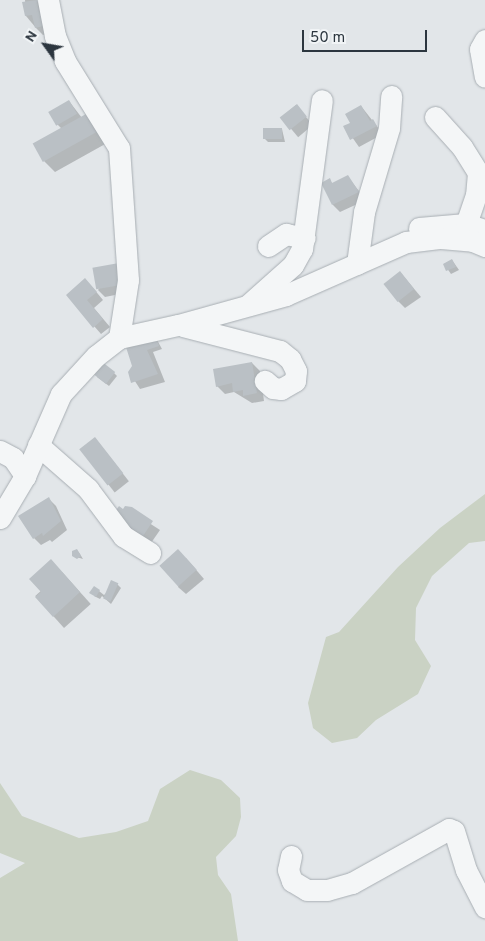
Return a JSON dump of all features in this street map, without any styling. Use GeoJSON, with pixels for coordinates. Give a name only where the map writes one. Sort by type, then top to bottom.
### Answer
{"type":"FeatureCollection","features":[{"type":"Feature","properties":{"kind":"street"},"geometry":{"type":"LineString","coordinates":[[48,0],[55,36],[65,61],[119,148],[128,280],[120,338]]}},
{"type":"Feature","properties":{"kind":"street"},"geometry":{"type":"LineString","coordinates":[[485,40],[480,49],[485,77]]}},
{"type":"Feature","properties":{"kind":"street"},"geometry":{"type":"LineString","coordinates":[[365,260],[364,212],[389,128],[391,96]]}},
{"type":"Feature","properties":{"kind":"street"},"geometry":{"type":"LineString","coordinates":[[246,307],[255,295],[293,265],[305,238],[322,100]]}},
{"type":"Feature","properties":{"kind":"street"},"geometry":{"type":"LineString","coordinates":[[365,260],[378,241],[397,232],[476,227],[478,173],[462,147],[435,117]]}},
{"type":"Feature","properties":{"kind":"street"},"geometry":{"type":"LineString","coordinates":[[268,246],[286,234],[305,238]]}},
{"type":"Feature","properties":{"kind":"street"},"geometry":{"type":"LineString","coordinates":[[0,518],[25,476],[65,388],[96,356],[120,338],[178,325],[286,295],[406,242],[426,239],[473,240],[485,246]]}},
{"type":"Feature","properties":{"kind":"street"},"geometry":{"type":"LineString","coordinates":[[178,325],[280,351],[290,359],[296,371],[295,381],[281,389],[273,388],[265,381]]}},
{"type":"Feature","properties":{"kind":"street"},"geometry":{"type":"LineString","coordinates":[[38,445],[88,489],[124,536],[150,553]]}},
{"type":"Feature","properties":{"kind":"street"},"geometry":{"type":"LineString","coordinates":[[0,451],[13,458],[25,476]]}},
{"type":"Feature","properties":{"kind":"street"},"geometry":{"type":"LineString","coordinates":[[291,856],[288,870],[292,881],[307,890],[327,890],[352,883],[449,830],[454,831],[466,870],[485,907]]}},
{"type":"Feature","properties":{"kind":"shaded area"},"geometry":{"type":"Polygon","coordinates":[[[485,494],[485,541],[469,543],[432,576],[416,608],[415,640],[431,666],[418,694],[376,720],[357,738],[332,743],[313,728],[308,703],[326,637],[339,632],[398,567],[440,528],[485,494]]]}},
{"type":"Feature","properties":{"kind":"shaded area"},"geometry":{"type":"Polygon","coordinates":[[[190,770],[221,780],[240,798],[241,817],[236,836],[216,857],[218,875],[231,894],[238,941],[0,941],[0,878],[25,863],[0,853],[0,783],[22,816],[79,838],[116,832],[148,821],[160,789],[190,770]]]}},
{"type":"Feature","properties":{"kind":"building"},"geometry":{"type":"Polygon","coordinates":[[[37,0],[39,12],[44,11],[47,25],[35,28],[32,15],[25,16],[22,2],[37,0]]]}},
{"type":"Feature","properties":{"kind":"building"},"geometry":{"type":"Polygon","coordinates":[[[69,100],[77,114],[56,126],[48,112],[69,100]]]}},
{"type":"Feature","properties":{"kind":"building"},"geometry":{"type":"Polygon","coordinates":[[[297,104],[307,117],[290,130],[280,118],[297,104]]]}},
{"type":"Feature","properties":{"kind":"building"},"geometry":{"type":"Polygon","coordinates":[[[361,105],[370,121],[373,119],[377,126],[350,140],[343,126],[350,123],[345,114],[361,105]]]}},
{"type":"Feature","properties":{"kind":"building"},"geometry":{"type":"Polygon","coordinates":[[[86,114],[96,132],[43,162],[33,144],[86,114]]]}},
{"type":"Feature","properties":{"kind":"building"},"geometry":{"type":"Polygon","coordinates":[[[263,128],[282,128],[282,139],[263,139],[263,128]]]}},
{"type":"Feature","properties":{"kind":"building"},"geometry":{"type":"Polygon","coordinates":[[[348,175],[359,192],[332,205],[321,183],[330,178],[332,183],[348,175]]]}},
{"type":"Feature","properties":{"kind":"building"},"geometry":{"type":"Polygon","coordinates":[[[452,259],[456,267],[446,271],[443,264],[452,259]]]}},
{"type":"Feature","properties":{"kind":"building"},"geometry":{"type":"Polygon","coordinates":[[[119,263],[123,285],[96,289],[92,268],[119,263]]]}},
{"type":"Feature","properties":{"kind":"building"},"geometry":{"type":"Polygon","coordinates":[[[400,271],[414,289],[398,302],[383,284],[400,271]]]}},
{"type":"Feature","properties":{"kind":"building"},"geometry":{"type":"Polygon","coordinates":[[[85,278],[97,292],[87,300],[103,319],[93,328],[66,295],[85,278]]]}},
{"type":"Feature","properties":{"kind":"building"},"geometry":{"type":"Polygon","coordinates":[[[156,337],[159,346],[147,350],[158,374],[131,383],[128,372],[132,366],[125,344],[156,337]]]}},
{"type":"Feature","properties":{"kind":"building"},"geometry":{"type":"Polygon","coordinates":[[[101,361],[115,372],[106,384],[92,373],[101,361]]]}},
{"type":"Feature","properties":{"kind":"building"},"geometry":{"type":"Polygon","coordinates":[[[252,362],[257,393],[243,396],[243,390],[233,392],[232,383],[216,387],[213,369],[252,362]]]}},
{"type":"Feature","properties":{"kind":"building"},"geometry":{"type":"Polygon","coordinates":[[[95,437],[123,473],[108,486],[79,449],[95,437]]]}},
{"type":"Feature","properties":{"kind":"building"},"geometry":{"type":"Polygon","coordinates":[[[49,497],[61,521],[43,536],[42,533],[33,539],[18,516],[49,497]]]}},
{"type":"Feature","properties":{"kind":"building"},"geometry":{"type":"Polygon","coordinates":[[[119,506],[123,509],[125,506],[132,507],[153,521],[143,536],[112,516],[119,506]]]}},
{"type":"Feature","properties":{"kind":"building"},"geometry":{"type":"Polygon","coordinates":[[[77,549],[81,556],[77,559],[72,556],[72,551],[77,549]]]}},
{"type":"Feature","properties":{"kind":"building"},"geometry":{"type":"Polygon","coordinates":[[[178,549],[197,570],[178,587],[159,566],[178,549]]]}},
{"type":"Feature","properties":{"kind":"building"},"geometry":{"type":"Polygon","coordinates":[[[51,559],[80,592],[53,617],[35,597],[41,592],[29,579],[51,559]]]}},
{"type":"Feature","properties":{"kind":"building"},"geometry":{"type":"Polygon","coordinates":[[[111,580],[118,583],[111,602],[103,598],[111,580]]]}},
{"type":"Feature","properties":{"kind":"building"},"geometry":{"type":"Polygon","coordinates":[[[94,586],[100,590],[96,597],[89,593],[94,586]]]}}]}
